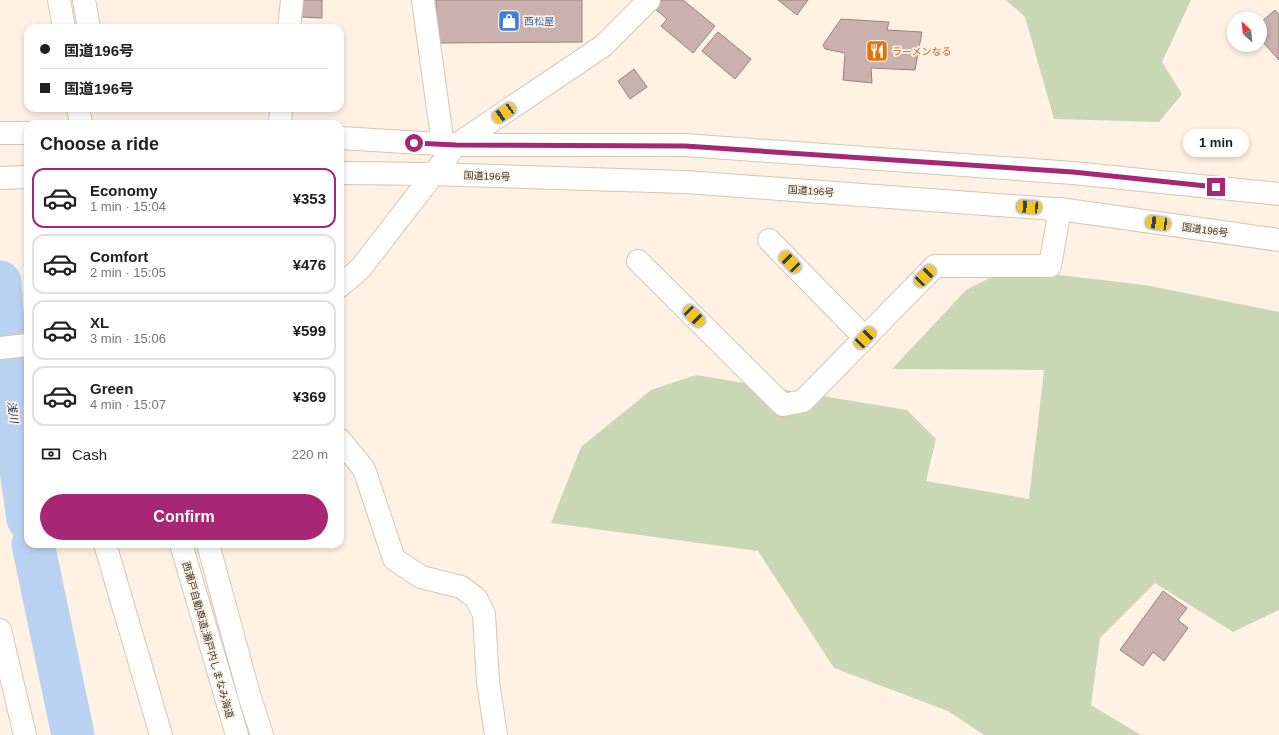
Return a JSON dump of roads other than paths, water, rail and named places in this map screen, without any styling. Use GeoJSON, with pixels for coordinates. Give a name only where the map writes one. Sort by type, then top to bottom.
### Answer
{"type":"FeatureCollection","features":[{"type":"Feature","properties":{"kind":"main road"},"geometry":{"type":"LineString","coordinates":[[59,0],[63,24]]}},
{"type":"Feature","properties":{"kind":"main road"},"geometry":{"type":"LineString","coordinates":[[84,0],[88,24]]}},
{"type":"Feature","properties":{"kind":"main road"},"geometry":{"type":"LineString","coordinates":[[289,24],[292,0]]}},
{"type":"Feature","properties":{"kind":"main road"},"geometry":{"type":"LineString","coordinates":[[423,0],[450,145]]}},
{"type":"Feature","properties":{"kind":"main road"},"geometry":{"type":"LineString","coordinates":[[344,283],[360,269],[433,174],[450,145],[603,46],[649,0]]}},
{"type":"Feature","properties":{"kind":"main road"},"geometry":{"type":"LineString","coordinates":[[0,133],[24,133]]}},
{"type":"Feature","properties":{"kind":"main road"},"geometry":{"type":"LineString","coordinates":[[344,138],[450,145],[685,146],[1073,172],[1279,194]]}},
{"type":"Feature","properties":{"kind":"main road","name":"国道196号"},"geometry":{"type":"LineString","coordinates":[[344,174],[433,174],[685,182],[1060,209],[1279,240]]}},
{"type":"Feature","properties":{"kind":"main road"},"geometry":{"type":"LineString","coordinates":[[0,178],[24,177]]}},
{"type":"Feature","properties":{"kind":"main road"},"geometry":{"type":"LineString","coordinates":[[638,261],[783,405],[803,402],[935,266],[1050,266],[1060,209]]}},
{"type":"Feature","properties":{"kind":"main road"},"geometry":{"type":"LineString","coordinates":[[769,240],[865,338]]}},
{"type":"Feature","properties":{"kind":"main road"},"geometry":{"type":"LineString","coordinates":[[0,348],[24,345]]}},
{"type":"Feature","properties":{"kind":"main road"},"geometry":{"type":"LineString","coordinates":[[344,445],[364,469],[394,559],[421,577],[461,587],[476,598],[484,614],[488,682],[496,735]]}},
{"type":"Feature","properties":{"kind":"main road"},"geometry":{"type":"LineString","coordinates":[[106,548],[162,735]]}},
{"type":"Feature","properties":{"kind":"main road","name":"西瀬戸自動車道;瀬戸内しまなみ海道"},"geometry":{"type":"LineString","coordinates":[[182,548],[236,735]]}},
{"type":"Feature","properties":{"kind":"main road"},"geometry":{"type":"LineString","coordinates":[[209,548],[250,698],[262,735]]}},
{"type":"Feature","properties":{"kind":"main road"},"geometry":{"type":"LineString","coordinates":[[0,630],[25,735]]}},
{"type":"Feature","properties":{"kind":"waterway","name":"浅川"},"geometry":{"type":"LineString","coordinates":[[0,282],[6,364],[24,491]]}},
{"type":"Feature","properties":{"kind":"waterway","name":"浅川"},"geometry":{"type":"LineString","coordinates":[[34,548],[73,735]]}},
{"type":"Feature","properties":{"kind":"place","name":"西松屋"},"geometry":{"type":"Point","coordinates":[509,21]}},
{"type":"Feature","properties":{"kind":"place","name":"ラーメンなる"},"geometry":{"type":"Point","coordinates":[877,51]}}]}
